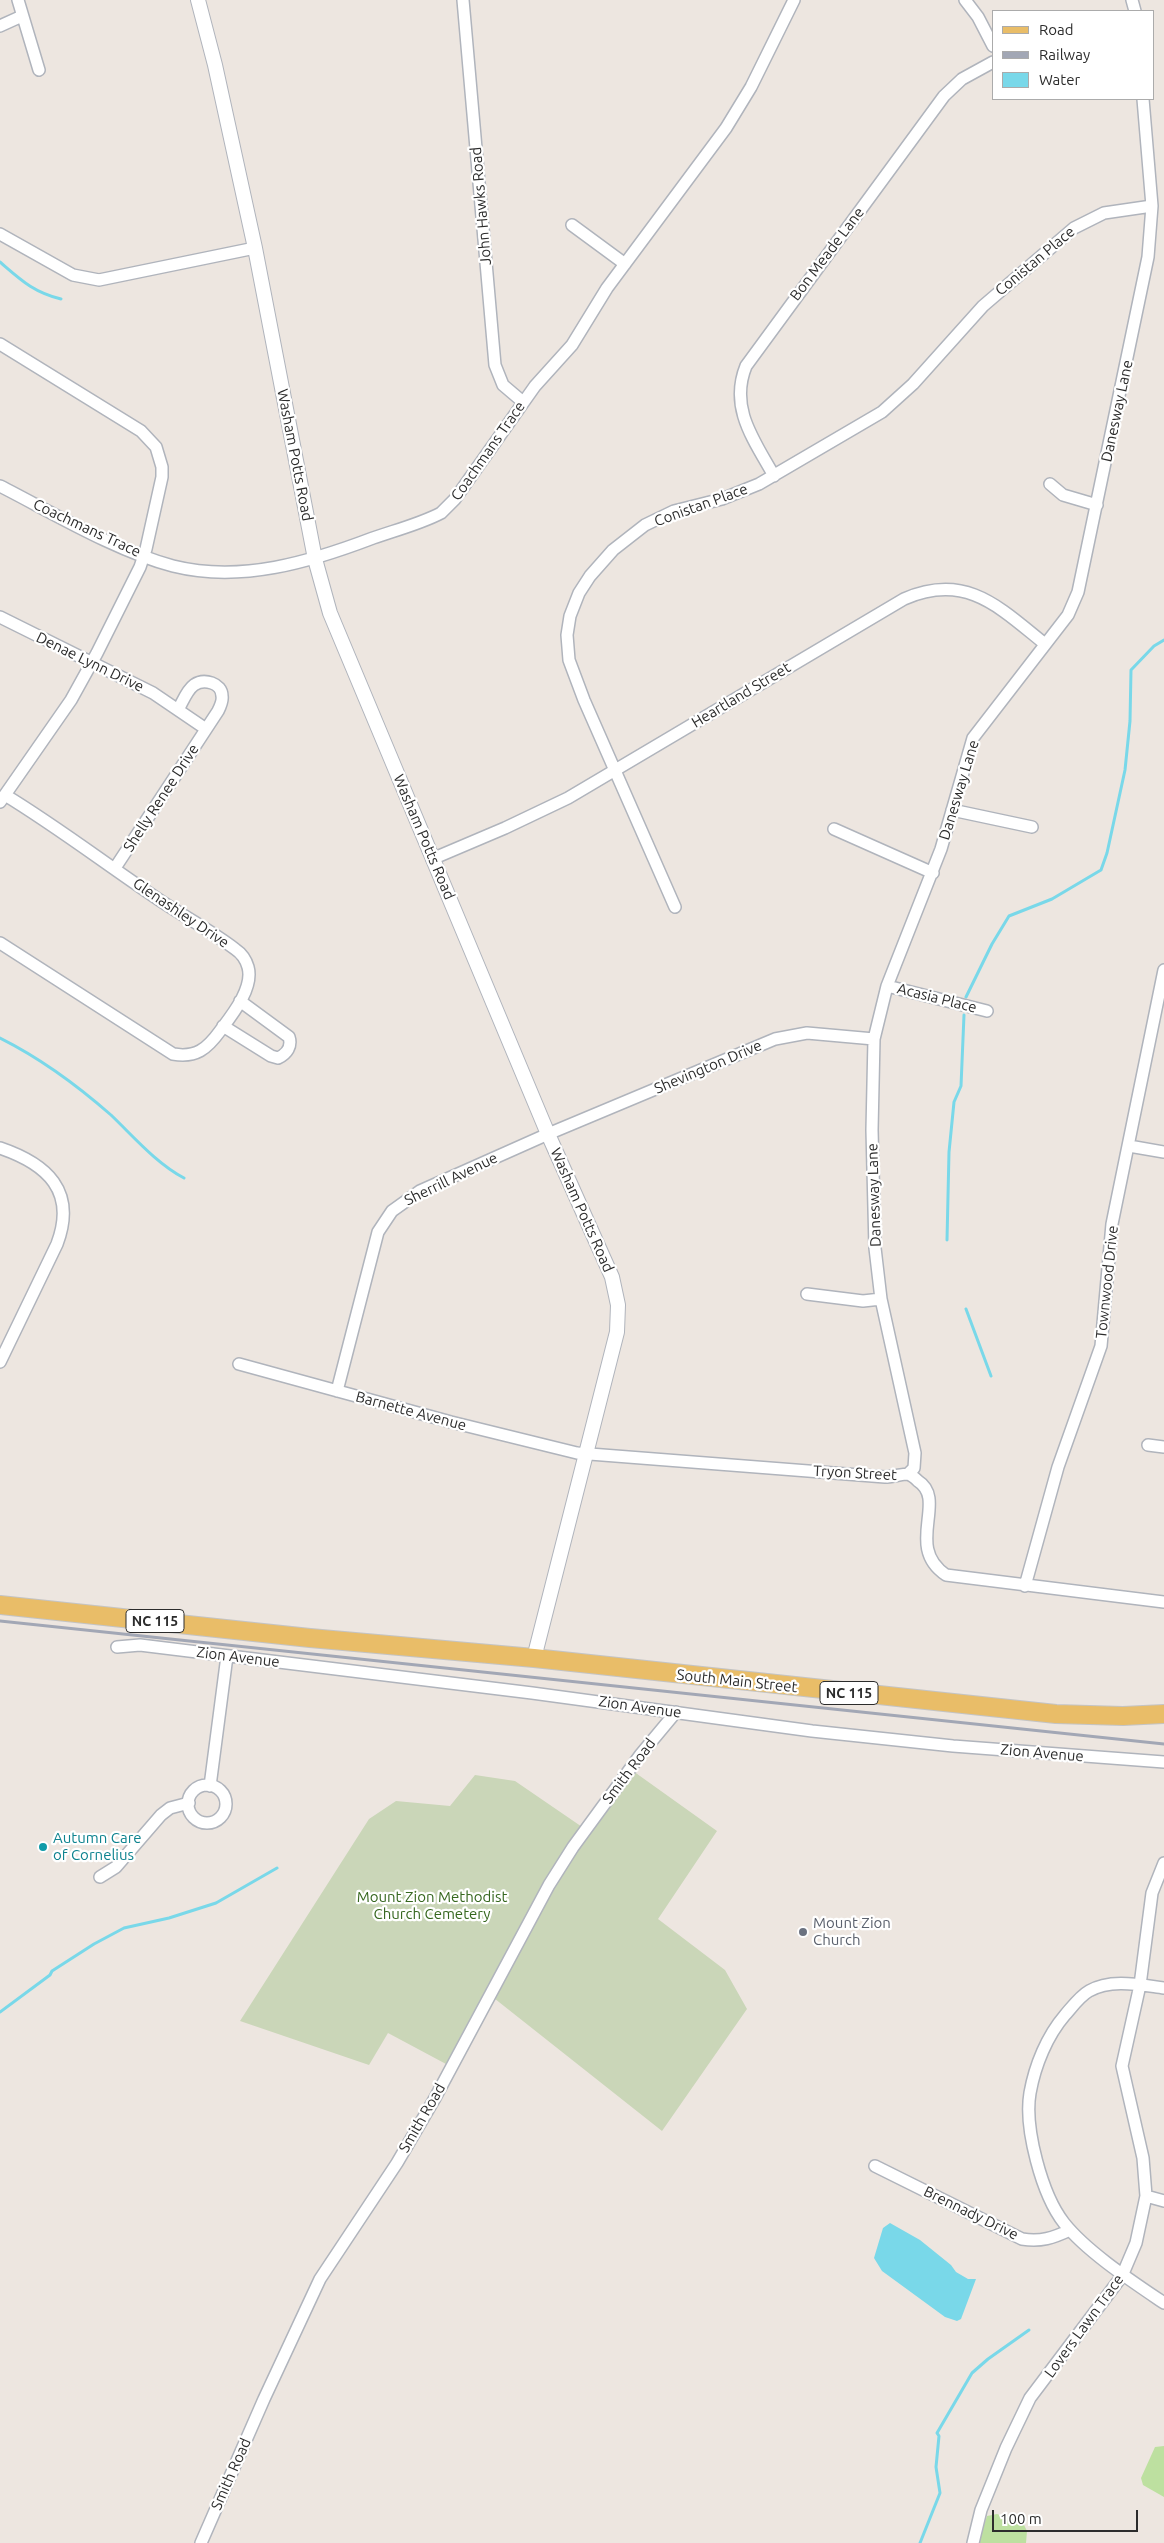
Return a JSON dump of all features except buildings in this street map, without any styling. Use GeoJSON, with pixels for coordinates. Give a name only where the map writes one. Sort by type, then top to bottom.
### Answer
{"type":"FeatureCollection","features":[{"type":"Feature","properties":{"kind":"main road","name":"South Main Street"},"geometry":{"type":"LineString","coordinates":[[0,1605],[310,1638],[534,1658],[1056,1714],[1123,1716],[1164,1714]]}},
{"type":"Feature","properties":{"kind":"street"},"geometry":{"type":"LineString","coordinates":[[18,0],[39,70]]}},
{"type":"Feature","properties":{"kind":"street","name":"Washam Potts Road"},"geometry":{"type":"LineString","coordinates":[[198,0],[216,65],[255,248],[315,559],[335,628],[548,1134],[612,1277],[618,1305],[616,1332],[534,1658]]}},
{"type":"Feature","properties":{"kind":"street","name":"John Hawks Road"},"geometry":{"type":"LineString","coordinates":[[463,0],[496,365],[503,385],[523,402]]}},
{"type":"Feature","properties":{"kind":"street","name":"Coachmans Trace"},"geometry":{"type":"LineString","coordinates":[[0,486],[144,556],[179,567],[226,572],[255,570],[315,559],[441,513],[455,499],[523,402],[572,345],[625,264],[739,107],[794,0]]}},
{"type":"Feature","properties":{"kind":"street"},"geometry":{"type":"LineString","coordinates":[[965,0],[978,17],[992,44]]}},
{"type":"Feature","properties":{"kind":"street"},"geometry":{"type":"LineString","coordinates":[[0,26],[22,16]]}},
{"type":"Feature","properties":{"kind":"street","name":"Bon Meade Lane"},"geometry":{"type":"LineString","coordinates":[[774,476],[742,418],[739,391],[746,366],[944,96],[962,79],[992,63]]}},
{"type":"Feature","properties":{"kind":"street","name":"Danesway Lane"},"geometry":{"type":"LineString","coordinates":[[908,1474],[914,1468],[915,1453],[881,1299],[874,1218],[872,1079],[874,1039],[887,986],[933,873],[973,738],[1068,615],[1078,592],[1144,277],[1151,231],[1152,206],[1143,100]]}},
{"type":"Feature","properties":{"kind":"street","name":"Conistan Place"},"geometry":{"type":"LineString","coordinates":[[675,907],[615,770],[570,660],[568,626],[579,593],[590,576],[613,550],[645,526],[674,511],[734,495],[774,476],[861,426],[893,403],[983,306],[1074,228],[1104,213],[1152,206]]}},
{"type":"Feature","properties":{"kind":"street"},"geometry":{"type":"LineString","coordinates":[[572,225],[625,264]]}},
{"type":"Feature","properties":{"kind":"street"},"geometry":{"type":"LineString","coordinates":[[0,234],[73,275],[99,280],[255,248]]}},
{"type":"Feature","properties":{"kind":"street"},"geometry":{"type":"LineString","coordinates":[[0,344],[141,431],[156,446],[162,467],[162,477],[144,556],[92,663],[71,700],[3,798]]}},
{"type":"Feature","properties":{"kind":"street"},"geometry":{"type":"LineString","coordinates":[[1050,484],[1063,496],[1097,505]]}},
{"type":"Feature","properties":{"kind":"street","name":"Heartland Street"},"geometry":{"type":"LineString","coordinates":[[432,859],[530,817],[615,770],[904,599],[920,592],[942,588],[972,593],[1000,608],[1045,644]]}},
{"type":"Feature","properties":{"kind":"street","name":"Denae Lynn Drive"},"geometry":{"type":"LineString","coordinates":[[0,617],[179,708],[206,729]]}},
{"type":"Feature","properties":{"kind":"street"},"geometry":{"type":"LineString","coordinates":[[179,708],[193,686],[200,682],[207,682],[218,686],[222,699],[218,711],[206,729]]}},
{"type":"Feature","properties":{"kind":"street","name":"Shelly Renee Drive"},"geometry":{"type":"LineString","coordinates":[[115,868],[206,729]]}},
{"type":"Feature","properties":{"kind":"street","name":"Glenashley Drive"},"geometry":{"type":"LineString","coordinates":[[0,944],[173,1054],[185,1056],[198,1053],[208,1047],[240,1002],[249,982],[248,968],[237,950],[151,895],[115,868],[3,798]]}},
{"type":"Feature","properties":{"kind":"street"},"geometry":{"type":"LineString","coordinates":[[952,810],[1032,827]]}},
{"type":"Feature","properties":{"kind":"street"},"geometry":{"type":"LineString","coordinates":[[834,829],[933,873]]}},
{"type":"Feature","properties":{"kind":"street","name":"Townwood Drive"},"geometry":{"type":"LineString","coordinates":[[1025,1586],[1058,1467],[1101,1346],[1112,1224],[1164,970]]}},
{"type":"Feature","properties":{"kind":"street","name":"Acasia Place"},"geometry":{"type":"LineString","coordinates":[[887,986],[988,1011]]}},
{"type":"Feature","properties":{"kind":"street"},"geometry":{"type":"LineString","coordinates":[[223,1026],[271,1056],[278,1058],[288,1050],[291,1042],[289,1036],[240,1002]]}},
{"type":"Feature","properties":{"kind":"street","name":"Shevington Drive"},"geometry":{"type":"LineString","coordinates":[[548,1134],[775,1039],[807,1033],[874,1039]]}},
{"type":"Feature","properties":{"kind":"street","name":"Sherrill Avenue"},"geometry":{"type":"LineString","coordinates":[[338,1391],[365,1290],[375,1241],[385,1220],[401,1203],[420,1191],[548,1134]]}},
{"type":"Feature","properties":{"kind":"street"},"geometry":{"type":"LineString","coordinates":[[1129,1146],[1164,1152]]}},
{"type":"Feature","properties":{"kind":"street"},"geometry":{"type":"LineString","coordinates":[[0,1148],[27,1158],[49,1175],[58,1187],[64,1212],[63,1228],[57,1244],[0,1362]]}},
{"type":"Feature","properties":{"kind":"street"},"geometry":{"type":"LineString","coordinates":[[806,1294],[863,1301],[881,1299]]}},
{"type":"Feature","properties":{"kind":"street","name":"Barnette Avenue"},"geometry":{"type":"LineString","coordinates":[[239,1364],[518,1439],[586,1454]]}},
{"type":"Feature","properties":{"kind":"street"},"geometry":{"type":"LineString","coordinates":[[1148,1445],[1164,1447]]}},
{"type":"Feature","properties":{"kind":"street","name":"Tryon Street"},"geometry":{"type":"LineString","coordinates":[[586,1454],[885,1477],[908,1474],[924,1486],[928,1492],[926,1545],[931,1562],[938,1569],[952,1577],[1164,1602]]}},
{"type":"Feature","properties":{"kind":"street","name":"Zion Avenue"},"geometry":{"type":"LineString","coordinates":[[117,1647],[140,1645],[874,1738],[1164,1762]]}},
{"type":"Feature","properties":{"kind":"street"},"geometry":{"type":"LineString","coordinates":[[210,1786],[227,1656]]}},
{"type":"Feature","properties":{"kind":"street","name":"Smith Road"},"geometry":{"type":"LineString","coordinates":[[201,2543],[264,2399],[320,2280],[397,2163],[435,2098],[572,1847],[641,1754],[676,1712]]}},
{"type":"Feature","properties":{"kind":"street"},"geometry":{"type":"LineString","coordinates":[[210,1786],[220,1790],[226,1801],[224,1814],[209,1823],[198,1820],[190,1812],[189,1803],[196,1790],[210,1786]]}},
{"type":"Feature","properties":{"kind":"street"},"geometry":{"type":"LineString","coordinates":[[100,1877],[116,1867],[161,1815],[170,1808],[189,1803]]}},
{"type":"Feature","properties":{"kind":"street","name":"Lovers Lawn Trace"},"geometry":{"type":"LineString","coordinates":[[974,2543],[981,2510],[1006,2448],[1030,2398],[1122,2276],[1136,2243],[1146,2196],[1143,2158],[1122,2066],[1140,1985],[1149,1907],[1164,1864]]}},
{"type":"Feature","properties":{"kind":"street"},"geometry":{"type":"LineString","coordinates":[[1164,1988],[1128,1983],[1090,1990],[1054,2027],[1041,2054],[1030,2095],[1032,2133],[1037,2167],[1052,2205],[1070,2230],[1122,2276],[1164,2303]]}},
{"type":"Feature","properties":{"kind":"street","name":"Brennady Drive"},"geometry":{"type":"LineString","coordinates":[[875,2166],[1022,2239],[1037,2242],[1051,2239],[1070,2230]]}},
{"type":"Feature","properties":{"kind":"street"},"geometry":{"type":"LineString","coordinates":[[1146,2196],[1164,2201]]}},
{"type":"Feature","properties":{"kind":"green space","name":"Mount Zion Methodist Church Cemetery"},"geometry":{"type":"Polygon","coordinates":[[[633,1771],[717,1831],[658,1919],[725,1970],[747,2009],[662,2131],[485,1991],[446,2064],[388,2033],[369,2065],[240,2021],[369,1819],[396,1801],[450,1806],[475,1775],[515,1781],[588,1831],[633,1771]]]}},
{"type":"Feature","properties":{"kind":"green space"},"geometry":{"type":"Polygon","coordinates":[[[1164,2446],[1164,2497],[1143,2485],[1141,2478],[1155,2447],[1164,2446]]]}},
{"type":"Feature","properties":{"kind":"green space"},"geometry":{"type":"Polygon","coordinates":[[[997,2514],[1023,2523],[1027,2531],[1026,2543],[978,2543],[987,2516],[997,2514]]]}},
{"type":"Feature","properties":{"kind":"water"},"geometry":{"type":"Polygon","coordinates":[[[890,2223],[920,2240],[951,2265],[956,2272],[968,2279],[976,2279],[961,2319],[957,2321],[945,2317],[882,2271],[874,2258],[883,2228],[890,2223]]]}},
{"type":"Feature","properties":{"kind":"waterway"},"geometry":{"type":"LineString","coordinates":[[0,262],[35,289],[61,299]]}},
{"type":"Feature","properties":{"kind":"waterway"},"geometry":{"type":"LineString","coordinates":[[966,997],[992,944],[1009,916],[1052,899],[1101,870],[1107,853],[1125,770],[1130,721],[1131,670],[1154,646],[1164,640]]}},
{"type":"Feature","properties":{"kind":"waterway"},"geometry":{"type":"LineString","coordinates":[[947,1240],[949,1152],[954,1102],[961,1086],[964,1015]]}},
{"type":"Feature","properties":{"kind":"waterway"},"geometry":{"type":"LineString","coordinates":[[0,1038],[44,1063],[85,1093],[164,1165],[184,1178]]}},
{"type":"Feature","properties":{"kind":"waterway"},"geometry":{"type":"LineString","coordinates":[[966,1309],[991,1376]]}},
{"type":"Feature","properties":{"kind":"waterway"},"geometry":{"type":"LineString","coordinates":[[0,2012],[50,1975],[52,1971],[94,1944],[124,1928],[169,1918],[216,1903],[277,1868]]}},
{"type":"Feature","properties":{"kind":"waterway"},"geometry":{"type":"LineString","coordinates":[[920,2543],[940,2493],[936,2467],[939,2436],[937,2433],[972,2373],[988,2359],[1029,2330]]}},
{"type":"Feature","properties":{"kind":"railway"},"geometry":{"type":"LineString","coordinates":[[0,1621],[1164,1744]]}},
{"type":"Feature","properties":{"kind":"place","name":"Autumn Care of Cornelius"},"geometry":{"type":"Point","coordinates":[43,1847]}},
{"type":"Feature","properties":{"kind":"place","name":"Mount Zion Church"},"geometry":{"type":"Point","coordinates":[803,1932]}}]}
